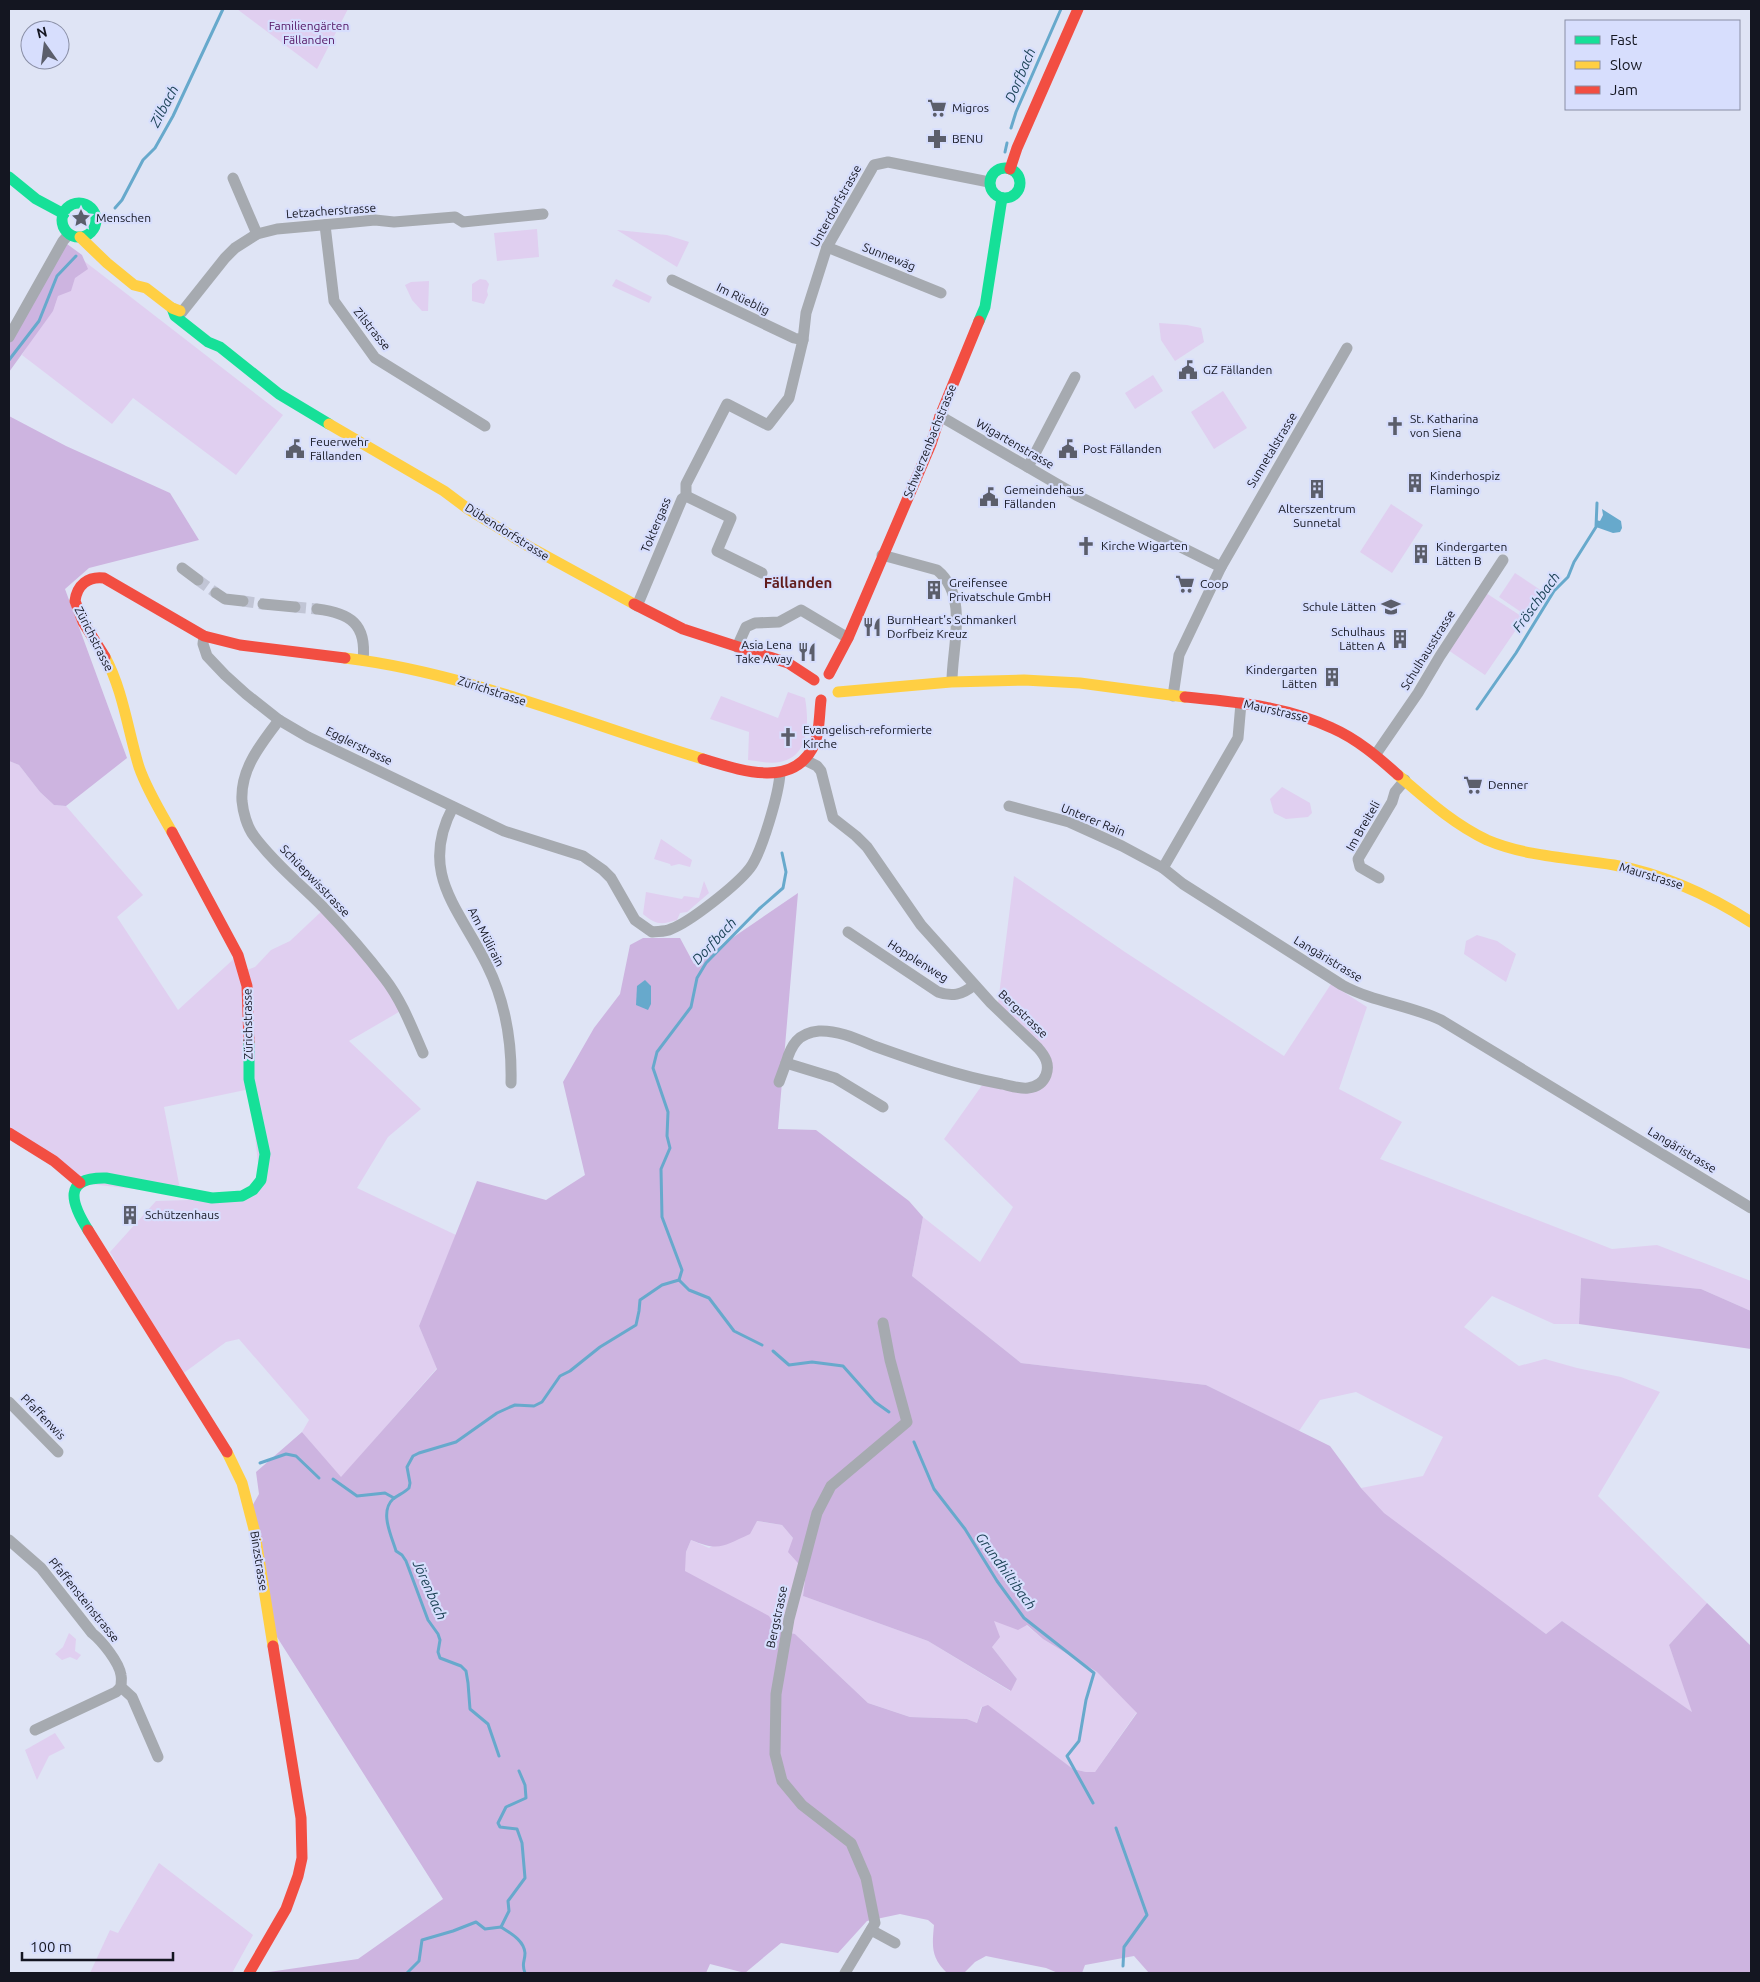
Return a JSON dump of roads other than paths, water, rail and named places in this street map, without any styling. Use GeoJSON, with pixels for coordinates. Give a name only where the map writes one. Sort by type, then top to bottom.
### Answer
{"type":"FeatureCollection","features":[{"type":"Feature","properties":{"kind":"main road"},"geometry":{"type":"LineString","coordinates":[[1010,169],[1017,148],[1078,9]]}},
{"type":"Feature","properties":{"kind":"main road"},"geometry":{"type":"LineString","coordinates":[[999,169],[1010,169],[1018,176],[1019,188],[1014,196],[1002,198],[994,194],[989,182],[991,176],[999,169]]}},
{"type":"Feature","properties":{"kind":"main road"},"geometry":{"type":"LineString","coordinates":[[9,177],[36,199],[64,214],[63,224],[74,235],[90,233],[94,228]]}},
{"type":"Feature","properties":{"kind":"main road","name":"Schwerzenbachstrasse"},"geometry":{"type":"LineString","coordinates":[[829,674],[848,638],[931,444],[940,416],[985,307],[1002,198]]}},
{"type":"Feature","properties":{"kind":"main road","name":"Dübendorfstrasse"},"geometry":{"type":"LineString","coordinates":[[64,214],[74,204],[87,205],[96,215],[94,228],[97,238],[103,246],[140,277],[146,288]]}},
{"type":"Feature","properties":{"kind":"main road","name":"Dübendorfstrasse"},"geometry":{"type":"LineString","coordinates":[[74,235],[134,285],[146,288],[214,336],[220,348],[258,379],[298,406],[444,492],[528,546],[590,582],[683,629],[788,663],[814,680]]}},
{"type":"Feature","properties":{"kind":"main road","name":"Zürichstrasse"},"geometry":{"type":"LineString","coordinates":[[80,1183],[87,1178],[106,1178],[198,1197],[222,1199],[252,1191],[260,1182],[265,1171],[264,1149],[250,1080],[249,990],[244,971],[238,955],[146,785],[136,760],[124,709],[112,673],[79,614],[75,599],[76,593],[82,584],[88,580],[99,577],[104,578],[204,636],[234,644],[388,663],[446,676],[732,767],[762,773],[780,773],[793,768],[805,760]]}},
{"type":"Feature","properties":{"kind":"main road"},"geometry":{"type":"LineString","coordinates":[[829,674],[836,679],[838,692],[832,700],[821,700],[815,696],[812,690],[814,680],[821,675],[829,674]]}},
{"type":"Feature","properties":{"kind":"main road","name":"Maurstrasse"},"geometry":{"type":"LineString","coordinates":[[838,692],[952,681],[999,679],[1052,681],[1241,703],[1303,715],[1333,728],[1376,754],[1452,819],[1487,839],[1524,852],[1619,866],[1657,875],[1715,899],[1751,922]]}},
{"type":"Feature","properties":{"kind":"main road"},"geometry":{"type":"LineString","coordinates":[[805,760],[813,747],[821,700]]}},
{"type":"Feature","properties":{"kind":"main road"},"geometry":{"type":"LineString","coordinates":[[9,1133],[54,1161],[80,1183]]}},
{"type":"Feature","properties":{"kind":"main road","name":"Binzstrasse"},"geometry":{"type":"LineString","coordinates":[[80,1183],[74,1190],[73,1198],[78,1212],[224,1444],[242,1483],[255,1533],[298,1797],[303,1839],[299,1875],[290,1903],[249,1973]]}},
{"type":"Feature","properties":{"kind":"street","name":"Unterdorfstrasse"},"geometry":{"type":"LineString","coordinates":[[727,404],[768,425],[789,398],[803,340],[806,313],[827,246],[874,165],[888,162],[989,182]]}},
{"type":"Feature","properties":{"kind":"street"},"geometry":{"type":"LineString","coordinates":[[233,178],[257,234]]}},
{"type":"Feature","properties":{"kind":"street","name":"Letzacherstrasse"},"geometry":{"type":"LineString","coordinates":[[177,310],[235,248],[257,234],[277,229],[374,220],[394,222],[455,217],[463,222],[543,214]]}},
{"type":"Feature","properties":{"kind":"street","name":"Zilstrasse"},"geometry":{"type":"LineString","coordinates":[[325,224],[334,301],[375,358],[485,426]]}},
{"type":"Feature","properties":{"kind":"street"},"geometry":{"type":"LineString","coordinates":[[9,337],[63,241],[74,235]]}},
{"type":"Feature","properties":{"kind":"street","name":"Sunnewäg"},"geometry":{"type":"LineString","coordinates":[[827,246],[941,293]]}},
{"type":"Feature","properties":{"kind":"street","name":"Im Rüeblig"},"geometry":{"type":"LineString","coordinates":[[672,280],[794,338],[803,340]]}},
{"type":"Feature","properties":{"kind":"street","name":"Sunnetalstrasse"},"geometry":{"type":"LineString","coordinates":[[1221,567],[1347,348]]}},
{"type":"Feature","properties":{"kind":"street"},"geometry":{"type":"LineString","coordinates":[[1028,467],[1076,378]]}},
{"type":"Feature","properties":{"kind":"street","name":"Toktergass"},"geometry":{"type":"LineString","coordinates":[[637,606],[682,499],[686,496],[686,484],[727,404]]}},
{"type":"Feature","properties":{"kind":"street","name":"Wigartenstrasse"},"geometry":{"type":"LineString","coordinates":[[940,416],[1076,495],[1221,567]]}},
{"type":"Feature","properties":{"kind":"street"},"geometry":{"type":"LineString","coordinates":[[686,496],[731,518],[717,551],[762,573]]}},
{"type":"Feature","properties":{"kind":"street"},"geometry":{"type":"LineString","coordinates":[[882,555],[929,567],[943,576],[948,583],[957,618],[957,642],[952,681]]}},
{"type":"Feature","properties":{"kind":"street","name":"Schulhausstrasse"},"geometry":{"type":"LineString","coordinates":[[1376,754],[1418,693],[1503,560]]}},
{"type":"Feature","properties":{"kind":"street"},"geometry":{"type":"LineString","coordinates":[[1173,696],[1179,655],[1221,567]]}},
{"type":"Feature","properties":{"kind":"street"},"geometry":{"type":"LineString","coordinates":[[182,568],[198,580]]}},
{"type":"Feature","properties":{"kind":"street"},"geometry":{"type":"LineString","coordinates":[[216,593],[225,600],[243,601]]}},
{"type":"Feature","properties":{"kind":"street"},"geometry":{"type":"LineString","coordinates":[[263,604],[295,607]]}},
{"type":"Feature","properties":{"kind":"street"},"geometry":{"type":"LineString","coordinates":[[317,609],[336,612],[347,617],[356,625],[364,640],[363,660]]}},
{"type":"Feature","properties":{"kind":"street"},"geometry":{"type":"LineString","coordinates":[[737,647],[746,627],[755,623],[779,622],[800,610],[848,638]]}},
{"type":"Feature","properties":{"kind":"street","name":"Egglerstrasse"},"geometry":{"type":"LineString","coordinates":[[204,636],[203,644],[207,656],[246,694],[280,720],[308,737],[504,831],[569,851],[593,863],[611,878],[636,920],[652,932],[670,930],[685,921],[722,894],[751,867],[758,855],[780,786],[780,773]]}},
{"type":"Feature","properties":{"kind":"street"},"geometry":{"type":"LineString","coordinates":[[1163,868],[1238,738],[1241,703]]}},
{"type":"Feature","properties":{"kind":"street","name":"Schüepwisstrasse"},"geometry":{"type":"LineString","coordinates":[[280,720],[254,754],[248,768],[242,792],[246,818],[253,835],[330,915],[386,980],[404,1009],[423,1053]]}},
{"type":"Feature","properties":{"kind":"street","name":"Bergstrasse"},"geometry":{"type":"LineString","coordinates":[[779,1082],[792,1044],[802,1035],[819,1031],[846,1035],[914,1060],[985,1081],[1022,1088],[1038,1085],[1045,1078],[1048,1063],[1045,1055],[974,985],[921,925],[867,848],[856,836],[833,818],[821,771],[817,766],[805,760]]}},
{"type":"Feature","properties":{"kind":"street","name":"Im Breiteli"},"geometry":{"type":"LineString","coordinates":[[1379,878],[1360,867],[1358,859],[1392,802],[1395,792],[1405,780]]}},
{"type":"Feature","properties":{"kind":"street","name":"Unterer Rain"},"geometry":{"type":"LineString","coordinates":[[1009,806],[1069,822],[1163,868]]}},
{"type":"Feature","properties":{"kind":"street","name":"Am Mülirain"},"geometry":{"type":"LineString","coordinates":[[452,807],[441,833],[439,849],[442,879],[447,893],[488,966],[498,995],[510,1046],[511,1083]]}},
{"type":"Feature","properties":{"kind":"street","name":"Langäristrasse"},"geometry":{"type":"LineString","coordinates":[[1163,868],[1183,884],[1342,985],[1368,997],[1422,1011],[1441,1020],[1751,1208]]}},
{"type":"Feature","properties":{"kind":"street","name":"Hopplenweg"},"geometry":{"type":"LineString","coordinates":[[848,932],[938,992],[948,995],[961,994],[974,985]]}},
{"type":"Feature","properties":{"kind":"street"},"geometry":{"type":"LineString","coordinates":[[786,1063],[835,1078],[883,1106]]}},
{"type":"Feature","properties":{"kind":"street","name":"Bergstrasse"},"geometry":{"type":"LineString","coordinates":[[873,1927],[866,1878],[851,1843],[802,1805],[782,1780],[775,1754],[776,1702],[789,1619],[817,1513],[831,1486],[907,1422],[890,1360],[883,1323]]}},
{"type":"Feature","properties":{"kind":"street","name":"Pfaffenwis"},"geometry":{"type":"LineString","coordinates":[[9,1402],[58,1452]]}},
{"type":"Feature","properties":{"kind":"street","name":"Pfaffensteinstrasse"},"geometry":{"type":"LineString","coordinates":[[9,1540],[41,1568],[100,1640],[118,1666],[121,1675],[121,1687],[132,1697],[158,1757]]}},
{"type":"Feature","properties":{"kind":"street"},"geometry":{"type":"LineString","coordinates":[[35,1730],[116,1692],[121,1687]]}},
{"type":"Feature","properties":{"kind":"street"},"geometry":{"type":"LineString","coordinates":[[844,1973],[873,1927],[895,1943]]}},
{"type":"Feature","properties":{"kind":"water"},"geometry":{"type":"Polygon","coordinates":[[[1602,509],[1621,521],[1622,528],[1620,532],[1613,533],[1596,527],[1596,520],[1600,521],[1603,515],[1602,509]]]}},
{"type":"Feature","properties":{"kind":"water"},"geometry":{"type":"Polygon","coordinates":[[[645,980],[651,986],[651,1004],[648,1010],[636,1005],[637,986],[645,980]]]}},
{"type":"Feature","properties":{"kind":"waterway","name":"Zilbach"},"geometry":{"type":"LineString","coordinates":[[115,208],[122,200],[143,160],[155,148],[173,116],[223,9]]}},
{"type":"Feature","properties":{"kind":"waterway","name":"Dorfbach"},"geometry":{"type":"LineString","coordinates":[[1011,128],[1016,112],[1061,9]]}},
{"type":"Feature","properties":{"kind":"waterway","name":"Dorfbach"},"geometry":{"type":"LineString","coordinates":[[1005,152],[1007,143]]}},
{"type":"Feature","properties":{"kind":"waterway","name":"Zilbach"},"geometry":{"type":"LineString","coordinates":[[106,220],[108,216]]}},
{"type":"Feature","properties":{"kind":"waterway","name":"Zilbach"},"geometry":{"type":"LineString","coordinates":[[9,360],[39,321],[57,276],[76,256]]}},
{"type":"Feature","properties":{"kind":"waterway","name":"Fröschbach"},"geometry":{"type":"LineString","coordinates":[[1477,709],[1516,653],[1554,591],[1568,577],[1574,562],[1596,527],[1597,503]]}},
{"type":"Feature","properties":{"kind":"waterway","name":"Dorfbach"},"geometry":{"type":"LineString","coordinates":[[679,1280],[682,1270],[662,1217],[661,1169],[670,1148],[667,1136],[668,1112],[653,1068],[657,1052],[691,1007],[697,978],[706,963],[759,909],[783,888],[786,872],[782,853]]}},
{"type":"Feature","properties":{"kind":"waterway","name":"Grundhiltibach"},"geometry":{"type":"LineString","coordinates":[[679,1280],[689,1290],[709,1298],[734,1331],[762,1345]]}},
{"type":"Feature","properties":{"kind":"waterway","name":"Jörenbach"},"geometry":{"type":"LineString","coordinates":[[499,1756],[488,1724],[470,1709],[466,1671],[461,1666],[440,1658],[438,1634],[428,1620],[406,1561],[396,1551],[392,1539],[387,1517],[389,1504],[409,1488],[407,1467],[413,1456],[456,1442],[497,1413],[515,1405],[534,1406],[542,1402],[560,1376],[570,1371],[600,1347],[636,1325],[640,1300],[662,1285],[679,1280]]}},
{"type":"Feature","properties":{"kind":"waterway","name":"Grundhiltibach"},"geometry":{"type":"LineString","coordinates":[[773,1351],[789,1365],[812,1362],[843,1366],[875,1402],[889,1412]]}},
{"type":"Feature","properties":{"kind":"waterway","name":"Grundhiltibach"},"geometry":{"type":"LineString","coordinates":[[914,1442],[934,1489],[965,1529],[997,1581],[1024,1618],[1094,1673],[1086,1700],[1079,1741],[1067,1756],[1093,1803]]}},
{"type":"Feature","properties":{"kind":"waterway"},"geometry":{"type":"LineString","coordinates":[[260,1463],[286,1454],[296,1456],[319,1478]]}},
{"type":"Feature","properties":{"kind":"waterway"},"geometry":{"type":"LineString","coordinates":[[333,1479],[357,1496],[385,1493],[394,1498]]}},
{"type":"Feature","properties":{"kind":"waterway","name":"Jörenbach"},"geometry":{"type":"LineString","coordinates":[[519,1771],[525,1785],[526,1798],[506,1807],[498,1823],[500,1827],[517,1829],[522,1843],[525,1878],[508,1901],[509,1911],[501,1927],[516,1937],[522,1944],[525,1953],[523,1965],[525,1973]]}},
{"type":"Feature","properties":{"kind":"waterway","name":"Grundhiltibach"},"geometry":{"type":"LineString","coordinates":[[1116,1828],[1147,1915],[1124,1947],[1123,1966]]}},
{"type":"Feature","properties":{"kind":"waterway"},"geometry":{"type":"LineString","coordinates":[[407,1973],[419,1961],[422,1940],[476,1922],[485,1929],[501,1927]]}},
{"type":"Feature","properties":{"kind":"tunnel"},"geometry":{"type":"LineString","coordinates":[[198,580],[216,593]]}},
{"type":"Feature","properties":{"kind":"tunnel"},"geometry":{"type":"LineString","coordinates":[[243,601],[263,604]]}},
{"type":"Feature","properties":{"kind":"tunnel"},"geometry":{"type":"LineString","coordinates":[[295,607],[317,609]]}},
{"type":"Feature","properties":{"kind":"place","name":"Migros"},"geometry":{"type":"Point","coordinates":[937,108]}},
{"type":"Feature","properties":{"kind":"place","name":"BENU"},"geometry":{"type":"Point","coordinates":[937,139]}},
{"type":"Feature","properties":{"kind":"place","name":"Menschen"},"geometry":{"type":"Point","coordinates":[81,218]}},
{"type":"Feature","properties":{"kind":"place","name":"GZ Fällanden"},"geometry":{"type":"Point","coordinates":[1188,370]}},
{"type":"Feature","properties":{"kind":"place","name":"St. Katharina von Siena"},"geometry":{"type":"Point","coordinates":[1395,426]}},
{"type":"Feature","properties":{"kind":"place","name":"Feuerwehr Fällanden"},"geometry":{"type":"Point","coordinates":[295,449]}},
{"type":"Feature","properties":{"kind":"place","name":"Post Fällanden"},"geometry":{"type":"Point","coordinates":[1068,449]}},
{"type":"Feature","properties":{"kind":"place","name":"Kinderhospiz Flamingo"},"geometry":{"type":"Point","coordinates":[1415,483]}},
{"type":"Feature","properties":{"kind":"place","name":"Alterszentrum Sunnetal"},"geometry":{"type":"Point","coordinates":[1317,489]}},
{"type":"Feature","properties":{"kind":"place","name":"Gemeindehaus Fällanden"},"geometry":{"type":"Point","coordinates":[989,497]}},
{"type":"Feature","properties":{"kind":"place","name":"Kirche Wigarten"},"geometry":{"type":"Point","coordinates":[1086,546]}},
{"type":"Feature","properties":{"kind":"place","name":"Kindergarten Lätten B"},"geometry":{"type":"Point","coordinates":[1421,554]}},
{"type":"Feature","properties":{"kind":"place","name":"Coop"},"geometry":{"type":"Point","coordinates":[1185,584]}},
{"type":"Feature","properties":{"kind":"place","name":"Greifensee Privatschule GmbH"},"geometry":{"type":"Point","coordinates":[934,590]}},
{"type":"Feature","properties":{"kind":"place","name":"Schule Lätten"},"geometry":{"type":"Point","coordinates":[1391,607]}},
{"type":"Feature","properties":{"kind":"place","name":"BurnHeart's Schmankerl Dorfbeiz Kreuz"},"geometry":{"type":"Point","coordinates":[872,627]}},
{"type":"Feature","properties":{"kind":"place","name":"Schulhaus Lätten A"},"geometry":{"type":"Point","coordinates":[1400,639]}},
{"type":"Feature","properties":{"kind":"place","name":"Asia Lena Take Away"},"geometry":{"type":"Point","coordinates":[807,652]}},
{"type":"Feature","properties":{"kind":"place","name":"Kindergarten Lätten"},"geometry":{"type":"Point","coordinates":[1332,677]}},
{"type":"Feature","properties":{"kind":"place","name":"Evangelisch-reformierte Kirche"},"geometry":{"type":"Point","coordinates":[788,737]}},
{"type":"Feature","properties":{"kind":"place","name":"Denner"},"geometry":{"type":"Point","coordinates":[1473,785]}},
{"type":"Feature","properties":{"kind":"place","name":"Schützenhaus"},"geometry":{"type":"Point","coordinates":[130,1215]}},
{"type":"Feature","properties":{"kind":"district","name":"Fällanden"},"geometry":{"type":"Point","coordinates":[798,583]}},
{"type":"Feature","properties":{"kind":"park label","name":"Familiengärten Fällanden"},"geometry":{"type":"Point","coordinates":[309,33]}}]}
